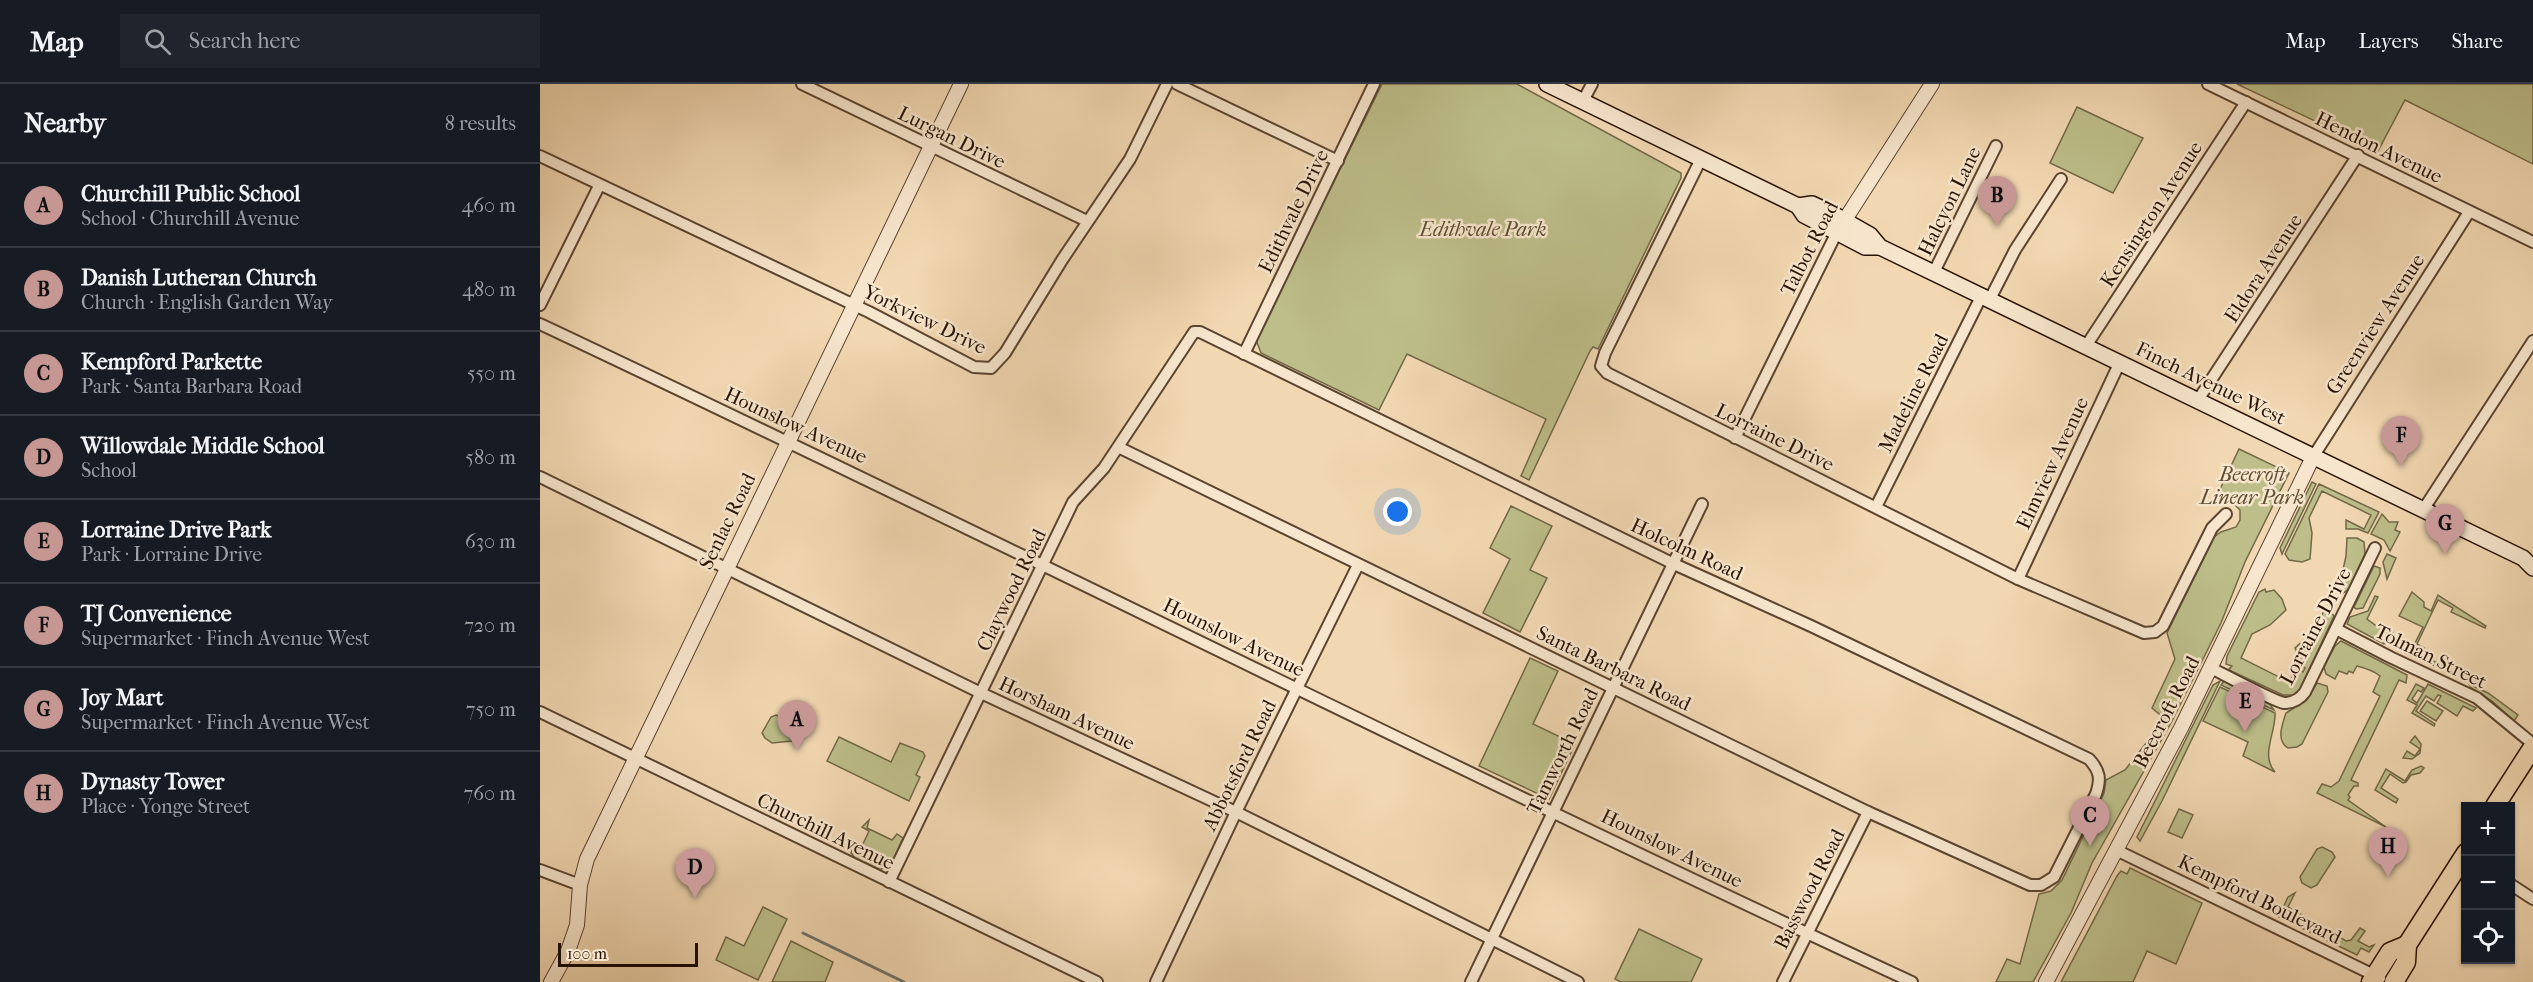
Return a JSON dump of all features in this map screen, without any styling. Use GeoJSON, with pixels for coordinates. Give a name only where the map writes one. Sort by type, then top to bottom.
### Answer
{"type":"FeatureCollection","features":[{"type":"Feature","properties":{"kind":"main road","name":"Finch Avenue West"},"geometry":{"type":"LineString","coordinates":[[1547,84],[1798,206],[1804,215],[1840,226],[1865,247],[1880,247],[1934,272],[2530,561]]}},
{"type":"Feature","properties":{"kind":"main road"},"geometry":{"type":"LineString","coordinates":[[2498,802],[2533,746]]}},
{"type":"Feature","properties":{"kind":"main road"},"geometry":{"type":"LineString","coordinates":[[2394,982],[2406,962],[2407,945],[2464,856]]}},
{"type":"Feature","properties":{"kind":"main road"},"geometry":{"type":"LineString","coordinates":[[2378,980],[2390,952],[2407,945]]}},
{"type":"Feature","properties":{"kind":"street","name":"Lurgan Drive"},"geometry":{"type":"LineString","coordinates":[[802,84],[1087,221]]}},
{"type":"Feature","properties":{"kind":"street","name":"Senlac Road"},"geometry":{"type":"LineString","coordinates":[[551,982],[568,951],[577,925],[580,885],[587,859],[961,84]]}},
{"type":"Feature","properties":{"kind":"street","name":"Yorkview Drive"},"geometry":{"type":"LineString","coordinates":[[540,156],[599,186],[855,305],[974,367],[991,368],[1005,353],[1087,221],[1130,159],[1167,84]]}},
{"type":"Feature","properties":{"kind":"street"},"geometry":{"type":"LineString","coordinates":[[1177,84],[1338,161]]}},
{"type":"Feature","properties":{"kind":"street","name":"Edithvale Drive"},"geometry":{"type":"LineString","coordinates":[[1244,354],[1374,84]]}},
{"type":"Feature","properties":{"kind":"street"},"geometry":{"type":"LineString","coordinates":[[1583,101],[1592,84]]}},
{"type":"Feature","properties":{"kind":"street","name":"Talbot Road"},"geometry":{"type":"LineString","coordinates":[[1735,438],[1840,226],[1932,84]]}},
{"type":"Feature","properties":{"kind":"street","name":"Hendon Avenue"},"geometry":{"type":"LineString","coordinates":[[2208,84],[2533,242]]}},
{"type":"Feature","properties":{"kind":"street","name":"Kensington Avenue"},"geometry":{"type":"LineString","coordinates":[[2086,346],[2246,102]]}},
{"type":"Feature","properties":{"kind":"street","name":"Halcyon Lane"},"geometry":{"type":"LineString","coordinates":[[1934,272],[1996,146]]}},
{"type":"Feature","properties":{"kind":"street","name":"Eldora Avenue"},"geometry":{"type":"LineString","coordinates":[[2198,400],[2358,155]]}},
{"type":"Feature","properties":{"kind":"street","name":"Lorraine Drive"},"geometry":{"type":"LineString","coordinates":[[1701,159],[1601,366],[1615,378],[2018,579],[2144,633],[2155,632],[2163,626],[2212,528],[2226,514]]}},
{"type":"Feature","properties":{"kind":"street","name":"Madeline Road"},"geometry":{"type":"LineString","coordinates":[[1876,507],[1986,297],[2061,179]]}},
{"type":"Feature","properties":{"kind":"street"},"geometry":{"type":"LineString","coordinates":[[540,305],[599,186]]}},
{"type":"Feature","properties":{"kind":"street","name":"Greenview Avenue"},"geometry":{"type":"LineString","coordinates":[[2313,456],[2469,212]]}},
{"type":"Feature","properties":{"kind":"street","name":"Hounslow Avenue"},"geometry":{"type":"LineString","coordinates":[[540,324],[788,440],[1297,688],[1912,982]]}},
{"type":"Feature","properties":{"kind":"street","name":"Holcolm Road"},"geometry":{"type":"LineString","coordinates":[[1194,332],[1200,332],[1674,564],[1811,626],[2089,759],[2098,768],[2100,780],[2074,835]]}},
{"type":"Feature","properties":{"kind":"street","name":"Claywood Road"},"geometry":{"type":"LineString","coordinates":[[889,882],[1073,502],[1104,468],[1194,332]]}},
{"type":"Feature","properties":{"kind":"street"},"geometry":{"type":"LineString","coordinates":[[2423,510],[2533,341]]}},
{"type":"Feature","properties":{"kind":"street","name":"Elmview Avenue"},"geometry":{"type":"LineString","coordinates":[[2018,579],[2120,362]]}},
{"type":"Feature","properties":{"kind":"street","name":"Santa Barbara Road"},"geometry":{"type":"LineString","coordinates":[[1118,447],[1868,812],[2030,885],[2041,885],[2054,876],[2074,835]]}},
{"type":"Feature","properties":{"kind":"street","name":"Beecroft Road"},"geometry":{"type":"LineString","coordinates":[[2046,982],[2211,668],[2313,456]]}},
{"type":"Feature","properties":{"kind":"street","name":"Horsham Avenue"},"geometry":{"type":"LineString","coordinates":[[540,477],[981,693],[1236,812],[1578,982]]}},
{"type":"Feature","properties":{"kind":"street","name":"Tamworth Road"},"geometry":{"type":"LineString","coordinates":[[1471,982],[1702,504]]}},
{"type":"Feature","properties":{"kind":"street","name":"Lorraine Drive"},"geometry":{"type":"LineString","coordinates":[[2211,668],[2280,702],[2295,701],[2305,693],[2375,548]]}},
{"type":"Feature","properties":{"kind":"street","name":"Abbotsford Road"},"geometry":{"type":"LineString","coordinates":[[1156,982],[1236,812],[1358,565]]}},
{"type":"Feature","properties":{"kind":"street","name":"Tolman Street"},"geometry":{"type":"LineString","coordinates":[[2336,629],[2477,698],[2533,746]]}},
{"type":"Feature","properties":{"kind":"street","name":"Churchill Avenue"},"geometry":{"type":"LineString","coordinates":[[540,712],[1097,982]]}},
{"type":"Feature","properties":{"kind":"street","name":"Basswood Road"},"geometry":{"type":"LineString","coordinates":[[1783,982],[1868,812]]}},
{"type":"Feature","properties":{"kind":"street","name":"Kempford Boulevard"},"geometry":{"type":"LineString","coordinates":[[2116,850],[2378,980]]}},
{"type":"Feature","properties":{"kind":"street"},"geometry":{"type":"LineString","coordinates":[[540,870],[580,885]]}},
{"type":"Feature","properties":{"kind":"street"},"geometry":{"type":"LineString","coordinates":[[2515,887],[2533,899]]}},
{"type":"Feature","properties":{"kind":"green space","name":"Edithvale Park"},"geometry":{"type":"Polygon","coordinates":[[[1382,84],[1517,84],[1681,173],[1681,178],[1598,349],[1593,347],[1590,351],[1529,480],[1521,476],[1546,419],[1407,354],[1379,410],[1261,353],[1256,340],[1382,84]]]}},
{"type":"Feature","properties":{"kind":"green space"},"geometry":{"type":"Polygon","coordinates":[[[2237,84],[2533,84],[2533,164],[2405,100],[2378,151],[2237,84]]]}},
{"type":"Feature","properties":{"kind":"green space"},"geometry":{"type":"Polygon","coordinates":[[[2077,107],[2143,138],[2113,193],[2050,163],[2077,107]]]}},
{"type":"Feature","properties":{"kind":"green space","name":"Beecroft Linear Park"},"geometry":{"type":"Polygon","coordinates":[[[2239,449],[2289,473],[2245,562],[2221,623],[2171,723],[2092,863],[2071,913],[2033,982],[1996,982],[2007,959],[2020,964],[2039,894],[2051,891],[2062,880],[2104,793],[2106,780],[2125,770],[2165,719],[2152,708],[2175,659],[2167,633],[2214,537],[2236,527],[2240,520],[2240,510],[2234,504],[2214,502],[2239,449]]]}},
{"type":"Feature","properties":{"kind":"green space"},"geometry":{"type":"Polygon","coordinates":[[[2312,482],[2316,484],[2282,554],[2280,548],[2312,482]]]}},
{"type":"Feature","properties":{"kind":"green space"},"geometry":{"type":"Polygon","coordinates":[[[2319,484],[2379,512],[2368,533],[2358,529],[2346,529],[2346,520],[2364,529],[2371,515],[2322,491],[2309,518],[2312,533],[2310,559],[2302,562],[2289,560],[2285,554],[2319,484]]]}},
{"type":"Feature","properties":{"kind":"green space"},"geometry":{"type":"Polygon","coordinates":[[[1511,506],[1552,526],[1530,570],[1547,578],[1520,632],[1483,613],[1510,559],[1490,548],[1511,506]]]}},
{"type":"Feature","properties":{"kind":"green space"},"geometry":{"type":"Polygon","coordinates":[[[2382,514],[2389,522],[2398,522],[2395,530],[2400,532],[2390,551],[2384,540],[2371,534],[2382,514]]]}},
{"type":"Feature","properties":{"kind":"green space"},"geometry":{"type":"Polygon","coordinates":[[[2347,538],[2357,538],[2364,542],[2365,554],[2348,590],[2343,593],[2335,588],[2339,578],[2341,579],[2347,538]]]}},
{"type":"Feature","properties":{"kind":"green space"},"geometry":{"type":"Polygon","coordinates":[[[2387,554],[2396,558],[2387,579],[2383,562],[2387,554]]]}},
{"type":"Feature","properties":{"kind":"green space"},"geometry":{"type":"Polygon","coordinates":[[[2374,566],[2380,568],[2380,574],[2363,608],[2356,609],[2354,607],[2374,566]]]}},
{"type":"Feature","properties":{"kind":"green space"},"geometry":{"type":"Polygon","coordinates":[[[2265,589],[2266,592],[2274,590],[2282,599],[2286,610],[2270,625],[2252,634],[2241,658],[2289,682],[2297,669],[2303,672],[2305,668],[2298,665],[2301,661],[2295,648],[2314,631],[2326,607],[2334,616],[2300,689],[2294,695],[2283,695],[2231,671],[2229,669],[2232,666],[2226,664],[2227,656],[2259,592],[2265,589]]]}},
{"type":"Feature","properties":{"kind":"green space"},"geometry":{"type":"Polygon","coordinates":[[[2412,592],[2424,602],[2424,607],[2431,611],[2438,595],[2486,626],[2485,628],[2451,612],[2453,608],[2438,600],[2417,644],[2424,648],[2421,655],[2456,672],[2456,675],[2405,653],[2405,647],[2412,649],[2423,627],[2399,616],[2412,592]]]}},
{"type":"Feature","properties":{"kind":"green space"},"geometry":{"type":"Polygon","coordinates":[[[2375,596],[2378,597],[2367,619],[2378,627],[2392,631],[2394,635],[2390,642],[2384,644],[2347,624],[2350,617],[2368,611],[2375,596]]]}},
{"type":"Feature","properties":{"kind":"green space"},"geometry":{"type":"Polygon","coordinates":[[[2341,641],[2407,675],[2406,683],[2399,680],[2351,780],[2358,783],[2358,786],[2354,786],[2348,795],[2350,797],[2348,800],[2386,827],[2317,793],[2322,784],[2331,787],[2339,781],[2380,696],[2373,692],[2380,676],[2375,672],[2357,666],[2353,673],[2349,671],[2347,674],[2339,671],[2335,679],[2326,674],[2324,667],[2335,646],[2341,641]]]}},
{"type":"Feature","properties":{"kind":"green space"},"geometry":{"type":"Polygon","coordinates":[[[1530,658],[1558,671],[1533,724],[1575,744],[1549,799],[1479,766],[1530,658]]]}},
{"type":"Feature","properties":{"kind":"green space"},"geometry":{"type":"Polygon","coordinates":[[[2220,681],[2140,841],[2137,837],[2213,685],[2220,681]]]}},
{"type":"Feature","properties":{"kind":"green space"},"geometry":{"type":"Polygon","coordinates":[[[2224,681],[2269,703],[2274,710],[2221,685],[2224,681]]]}},
{"type":"Feature","properties":{"kind":"green space"},"geometry":{"type":"Polygon","coordinates":[[[2317,683],[2327,686],[2328,692],[2302,744],[2288,748],[2281,737],[2286,713],[2307,700],[2317,683]]]}},
{"type":"Feature","properties":{"kind":"green space"},"geometry":{"type":"Polygon","coordinates":[[[2416,684],[2424,688],[2421,692],[2418,690],[2412,699],[2417,703],[2428,684],[2476,708],[2473,711],[2463,706],[2457,716],[2437,703],[2441,696],[2438,695],[2434,701],[2426,696],[2416,711],[2435,724],[2434,726],[2412,713],[2417,705],[2407,700],[2416,684]]]}},
{"type":"Feature","properties":{"kind":"green space"},"geometry":{"type":"Polygon","coordinates":[[[2469,684],[2488,693],[2518,715],[2514,721],[2492,701],[2471,688],[2469,684]]]}},
{"type":"Feature","properties":{"kind":"green space"},"geometry":{"type":"Polygon","coordinates":[[[2220,687],[2275,713],[2269,758],[2275,772],[2243,756],[2248,742],[2203,721],[2220,687]]]}},
{"type":"Feature","properties":{"kind":"green space"},"geometry":{"type":"Polygon","coordinates":[[[2427,701],[2443,711],[2436,721],[2420,711],[2427,701]]]}},
{"type":"Feature","properties":{"kind":"green space"},"geometry":{"type":"Polygon","coordinates":[[[776,715],[782,718],[795,734],[792,741],[772,743],[765,738],[762,733],[771,717],[776,715]]]}},
{"type":"Feature","properties":{"kind":"green space"},"geometry":{"type":"Polygon","coordinates":[[[2415,736],[2421,744],[2420,753],[2412,759],[2403,758],[2407,751],[2415,756],[2420,749],[2410,742],[2415,736]]]}},
{"type":"Feature","properties":{"kind":"green space"},"geometry":{"type":"Polygon","coordinates":[[[839,737],[891,762],[900,743],[923,752],[925,756],[916,775],[920,777],[909,801],[827,761],[839,737]]]}},
{"type":"Feature","properties":{"kind":"green space"},"geometry":{"type":"Polygon","coordinates":[[[2421,766],[2424,768],[2420,773],[2411,775],[2406,782],[2403,783],[2390,774],[2381,788],[2398,799],[2396,803],[2375,790],[2386,769],[2405,781],[2412,770],[2421,766]]]}},
{"type":"Feature","properties":{"kind":"green space"},"geometry":{"type":"Polygon","coordinates":[[[2179,809],[2193,815],[2182,838],[2168,832],[2179,809]]]}},
{"type":"Feature","properties":{"kind":"green space"},"geometry":{"type":"Polygon","coordinates":[[[869,820],[867,828],[892,840],[897,834],[903,838],[891,865],[884,865],[881,870],[855,858],[851,853],[854,845],[861,848],[869,831],[862,827],[869,820]]]}},
{"type":"Feature","properties":{"kind":"green space"},"geometry":{"type":"Polygon","coordinates":[[[2322,847],[2332,852],[2335,857],[2317,885],[2311,888],[2302,883],[2300,877],[2317,849],[2322,847]]]}},
{"type":"Feature","properties":{"kind":"green space"},"geometry":{"type":"Polygon","coordinates":[[[2130,868],[2202,903],[2176,964],[2147,951],[2133,982],[2061,982],[2117,876],[2121,871],[2127,874],[2130,868]]]}},
{"type":"Feature","properties":{"kind":"green space"},"geometry":{"type":"Polygon","coordinates":[[[2295,893],[2288,907],[2346,941],[2351,940],[2360,928],[2365,931],[2358,941],[2369,947],[2374,945],[2369,952],[2361,948],[2357,955],[2279,917],[2288,897],[2295,893]]]}},
{"type":"Feature","properties":{"kind":"green space"},"geometry":{"type":"Polygon","coordinates":[[[763,907],[787,919],[758,980],[716,960],[726,937],[744,946],[763,907]]]}},
{"type":"Feature","properties":{"kind":"green space"},"geometry":{"type":"Polygon","coordinates":[[[1639,929],[1702,959],[1691,982],[1621,982],[1615,979],[1639,929]]]}},
{"type":"Feature","properties":{"kind":"green space"},"geometry":{"type":"Polygon","coordinates":[[[791,941],[833,962],[825,982],[772,982],[791,941]]]}},
{"type":"Feature","properties":{"kind":"waterway"},"geometry":{"type":"LineString","coordinates":[[803,933],[904,982]]}},
{"type":"Feature","properties":{"kind":"place","name":"Danish Lutheran Church"},"geometry":{"type":"Point","coordinates":[1997,226]}},
{"type":"Feature","properties":{"kind":"place","name":"TJ Convenience"},"geometry":{"type":"Point","coordinates":[2401,466]}},
{"type":"Feature","properties":{"kind":"place","name":"Joy Mart"},"geometry":{"type":"Point","coordinates":[2445,554]}},
{"type":"Feature","properties":{"kind":"place","name":"Lorraine Drive Park"},"geometry":{"type":"Point","coordinates":[2245,732]}},
{"type":"Feature","properties":{"kind":"place","name":"Churchill Public School"},"geometry":{"type":"Point","coordinates":[797,750]}},
{"type":"Feature","properties":{"kind":"place","name":"Kempford Parkette"},"geometry":{"type":"Point","coordinates":[2090,846]}},
{"type":"Feature","properties":{"kind":"place","name":"Dynasty Tower"},"geometry":{"type":"Point","coordinates":[2388,877]}},
{"type":"Feature","properties":{"kind":"place","name":"Willowdale Middle School"},"geometry":{"type":"Point","coordinates":[695,898]}}]}
